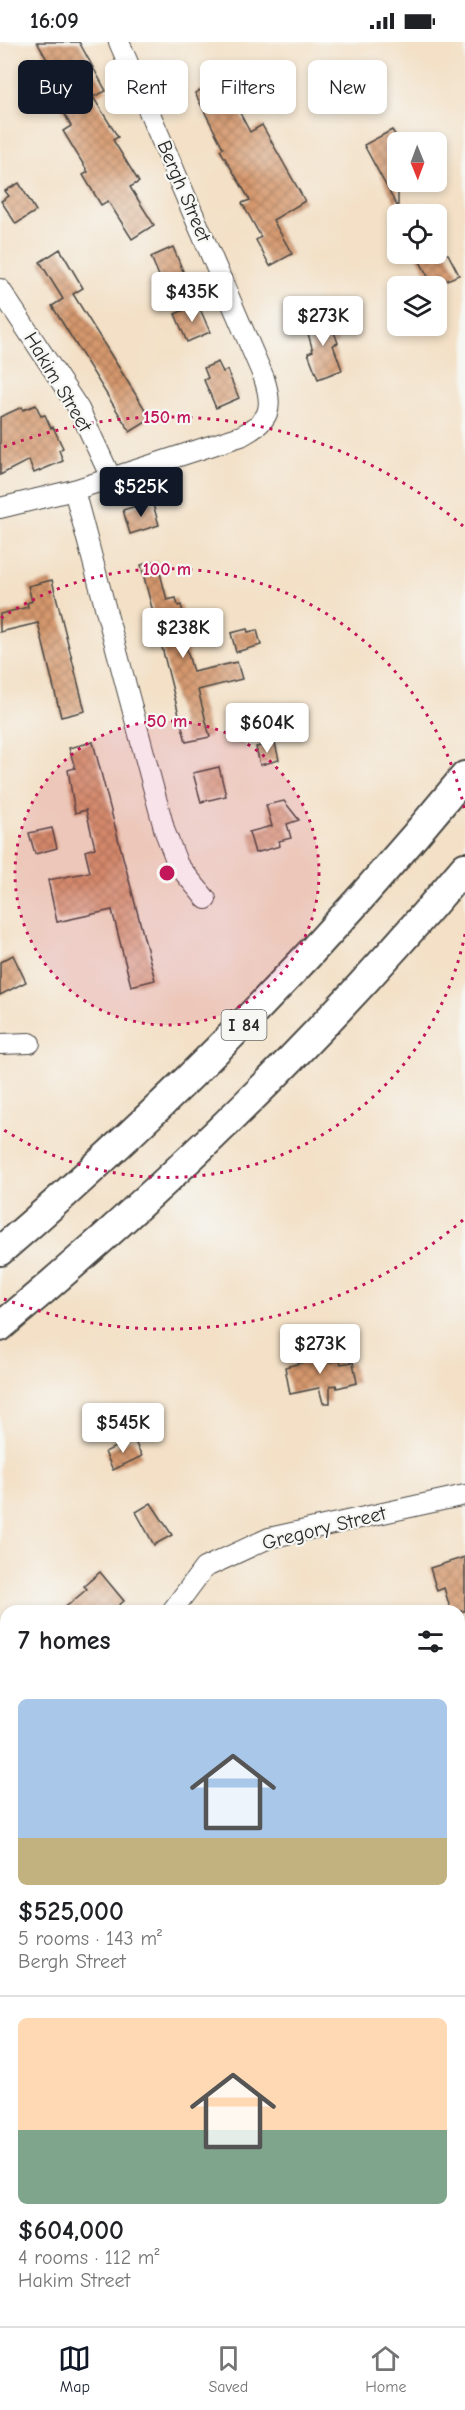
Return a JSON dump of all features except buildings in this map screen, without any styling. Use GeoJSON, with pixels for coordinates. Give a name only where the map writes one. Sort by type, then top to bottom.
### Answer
{"type":"FeatureCollection","features":[{"type":"Feature","properties":{"kind":"highway","name":"I 84"},"geometry":{"type":"LineString","coordinates":[[0,1251],[106,1158],[233,1036],[342,920],[465,776]]}},
{"type":"Feature","properties":{"kind":"highway"},"geometry":{"type":"LineString","coordinates":[[0,1327],[99,1244],[219,1132],[387,958],[465,867]]}},
{"type":"Feature","properties":{"kind":"street","name":"Bergh Street"},"geometry":{"type":"LineString","coordinates":[[0,508],[75,490],[241,436],[263,423],[269,403],[264,378],[119,42]]}},
{"type":"Feature","properties":{"kind":"street","name":"Hakim Street"},"geometry":{"type":"LineString","coordinates":[[0,289],[79,409],[111,478]]}},
{"type":"Feature","properties":{"kind":"street"},"geometry":{"type":"LineString","coordinates":[[75,490],[165,832],[178,864],[206,899]]}},
{"type":"Feature","properties":{"kind":"street"},"geometry":{"type":"LineString","coordinates":[[0,1044],[30,1043]]}},
{"type":"Feature","properties":{"kind":"street","name":"Gregory Street"},"geometry":{"type":"LineString","coordinates":[[176,1605],[204,1568],[269,1538],[465,1496]]}}]}
